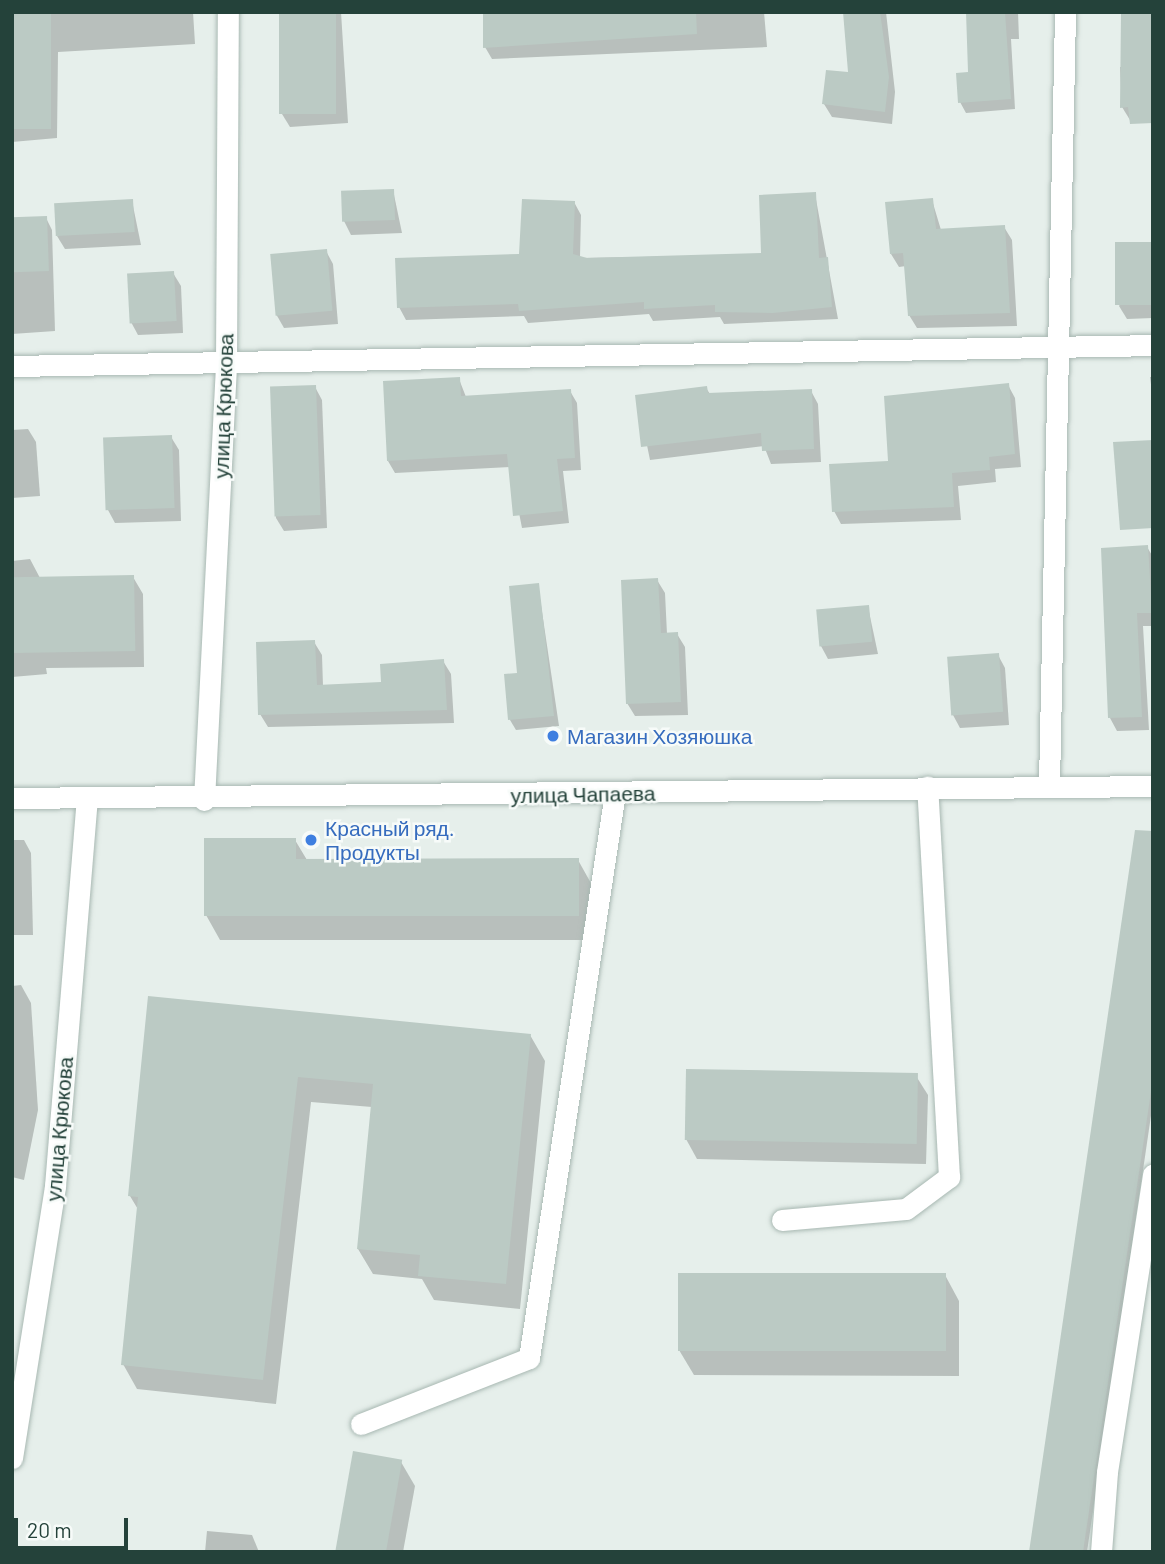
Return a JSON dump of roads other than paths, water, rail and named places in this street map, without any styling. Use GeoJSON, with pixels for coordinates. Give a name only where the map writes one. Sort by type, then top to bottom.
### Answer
{"type":"FeatureCollection","features":[{"type":"Feature","properties":{"kind":"street","name":"улица Крюкова"},"geometry":{"type":"LineString","coordinates":[[204,800],[226,366],[228,12]]}},
{"type":"Feature","properties":{"kind":"street"},"geometry":{"type":"LineString","coordinates":[[1049,784],[1062,344],[1065,12]]}},
{"type":"Feature","properties":{"kind":"street"},"geometry":{"type":"LineString","coordinates":[[12,366],[226,366],[1062,344],[1153,345]]}},
{"type":"Feature","properties":{"kind":"street","name":"улица Чапаева"},"geometry":{"type":"LineString","coordinates":[[12,798],[204,800],[1049,784],[1153,786]]}},
{"type":"Feature","properties":{"kind":"street"},"geometry":{"type":"LineString","coordinates":[[782,1220],[906,1209],[949,1177],[927,787]]}},
{"type":"Feature","properties":{"kind":"street"},"geometry":{"type":"LineString","coordinates":[[361,1424],[528,1358],[615,793]]}},
{"type":"Feature","properties":{"kind":"street","name":"улица Крюкова"},"geometry":{"type":"LineString","coordinates":[[12,1458],[55,1186],[87,799]]}},
{"type":"Feature","properties":{"kind":"street"},"geometry":{"type":"LineString","coordinates":[[1101,1552],[1107,1472],[1153,1175]]}},
{"type":"Feature","properties":{"kind":"place","name":"Магазин Хозяюшка"},"geometry":{"type":"Point","coordinates":[553,736]}},
{"type":"Feature","properties":{"kind":"place","name":"Красный ряд. Продукты"},"geometry":{"type":"Point","coordinates":[311,840]}}]}
